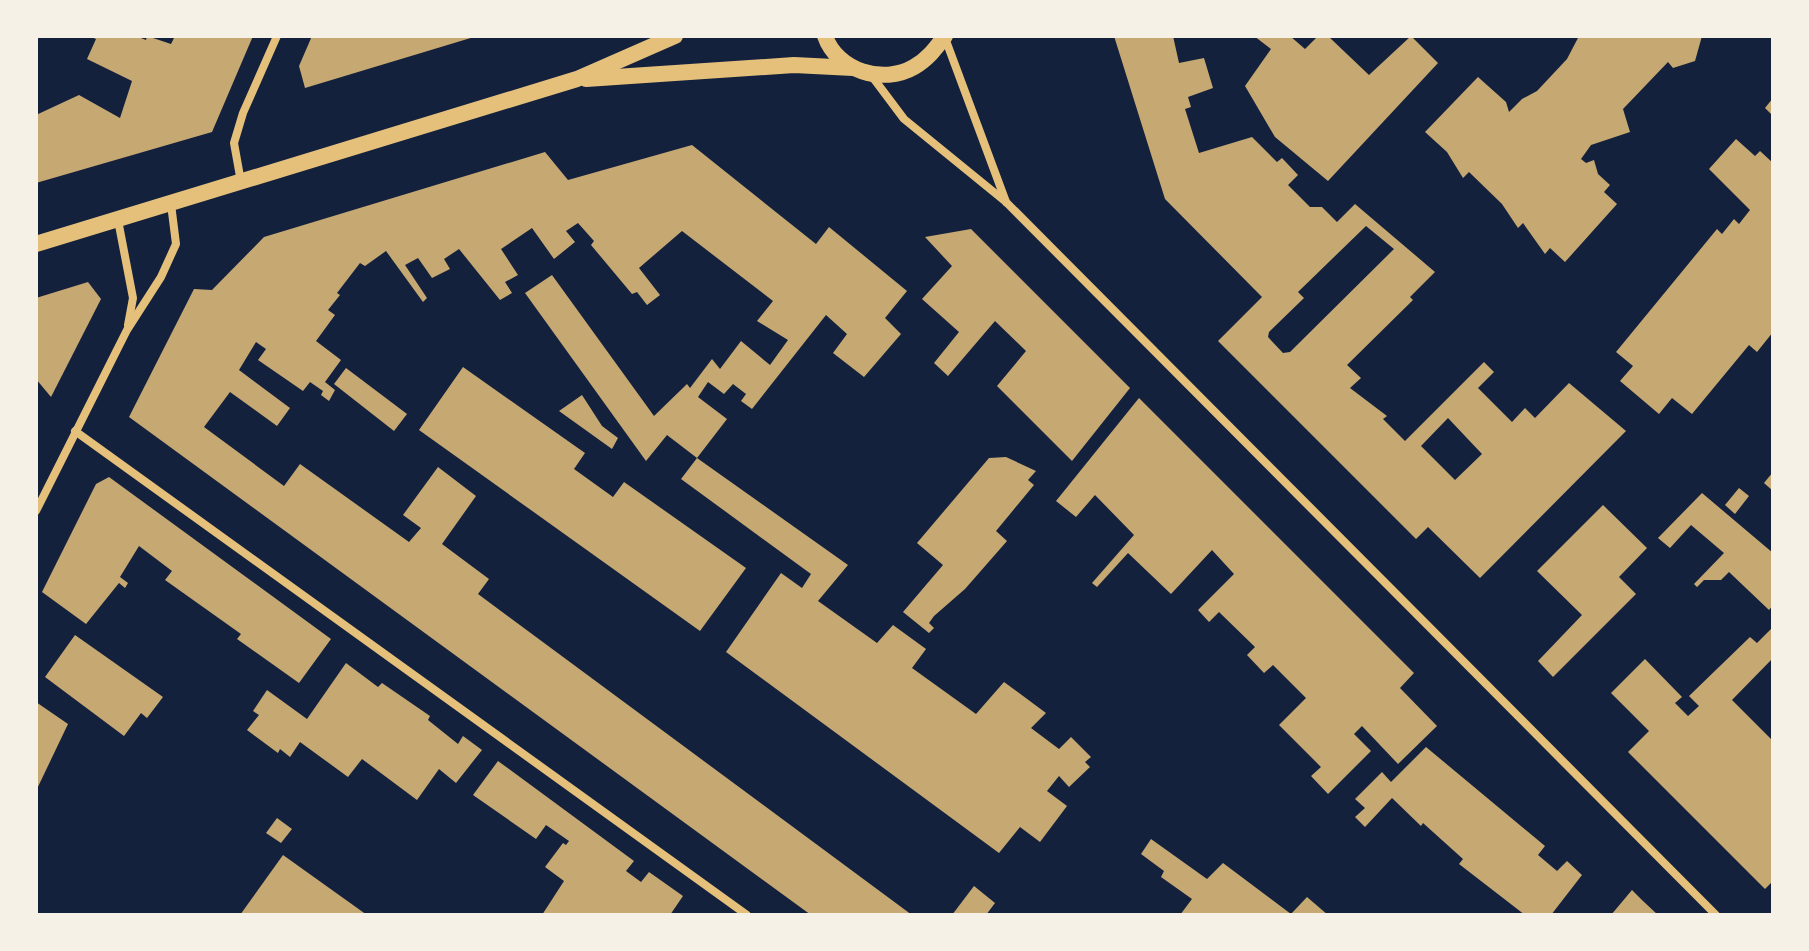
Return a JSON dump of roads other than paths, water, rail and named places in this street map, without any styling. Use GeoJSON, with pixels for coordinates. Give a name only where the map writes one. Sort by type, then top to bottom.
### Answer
{"type":"FeatureCollection","features":[{"type":"Feature","properties":{"kind":"main road"},"geometry":{"type":"LineString","coordinates":[[36,244],[577,79],[675,36]]}},
{"type":"Feature","properties":{"kind":"main road"},"geometry":{"type":"LineString","coordinates":[[825,36],[838,57],[853,68]]}},
{"type":"Feature","properties":{"kind":"main road"},"geometry":{"type":"LineString","coordinates":[[577,79],[794,65],[853,68],[871,74],[891,75],[912,68],[930,56],[945,36]]}},
{"type":"Feature","properties":{"kind":"street"},"geometry":{"type":"LineString","coordinates":[[241,182],[234,143],[243,113],[277,36]]}},
{"type":"Feature","properties":{"kind":"street"},"geometry":{"type":"LineString","coordinates":[[945,36],[1006,202]]}},
{"type":"Feature","properties":{"kind":"street"},"geometry":{"type":"LineString","coordinates":[[871,74],[904,119],[1006,202],[1716,915]]}},
{"type":"Feature","properties":{"kind":"street"},"geometry":{"type":"LineString","coordinates":[[36,511],[127,330],[161,277],[176,244],[171,204]]}},
{"type":"Feature","properties":{"kind":"street"},"geometry":{"type":"LineString","coordinates":[[118,220],[133,298],[127,330]]}},
{"type":"Feature","properties":{"kind":"street"},"geometry":{"type":"LineString","coordinates":[[75,431],[747,915]]}}]}
